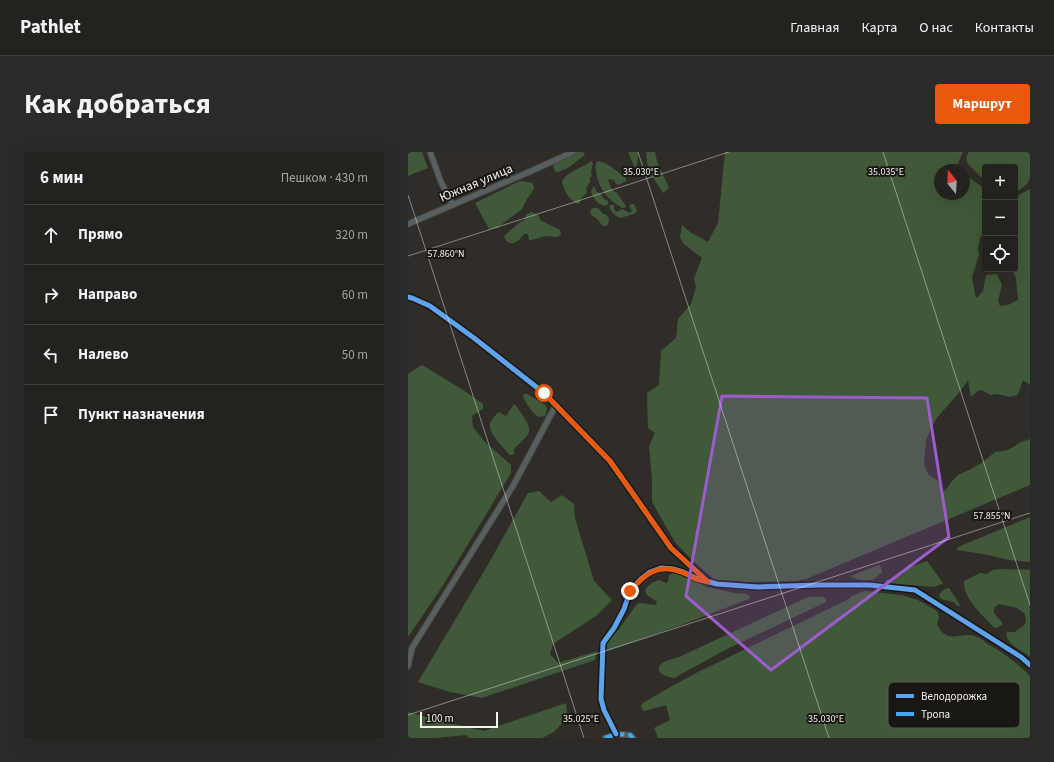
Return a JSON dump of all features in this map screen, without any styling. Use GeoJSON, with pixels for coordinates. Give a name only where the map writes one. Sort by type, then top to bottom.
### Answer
{"type":"FeatureCollection","features":[{"type":"Feature","properties":{"kind":"street"},"geometry":{"type":"LineString","coordinates":[[430,152],[441,182],[452,205]]}},
{"type":"Feature","properties":{"kind":"street","name":"Южная улица"},"geometry":{"type":"LineString","coordinates":[[408,224],[574,152]]}},
{"type":"Feature","properties":{"kind":"street"},"geometry":{"type":"LineString","coordinates":[[408,297],[430,306],[474,338],[544,393],[610,461],[671,548],[708,582]]}},
{"type":"Feature","properties":{"kind":"street"},"geometry":{"type":"LineString","coordinates":[[408,666],[412,648],[513,486],[556,405]]}},
{"type":"Feature","properties":{"kind":"street"},"geometry":{"type":"LineString","coordinates":[[616,734],[604,710],[601,699],[603,643],[614,628],[624,609],[630,591],[640,579],[650,572],[661,568],[673,569],[695,578],[717,584],[758,587],[819,585],[869,586],[915,590],[1021,657],[1030,665]]}},
{"type":"Feature","properties":{"kind":"street"},"geometry":{"type":"LineString","coordinates":[[605,738],[616,734],[630,735],[633,738]]}},
{"type":"Feature","properties":{"kind":"highlighted area"},"geometry":{"type":"Polygon","coordinates":[[[722,396],[927,398],[949,537],[771,670],[686,596],[722,396]]]}},
{"type":"Feature","properties":{"kind":"green space"},"geometry":{"type":"Polygon","coordinates":[[[408,152],[422,152],[428,168],[408,176],[408,152]]]}},
{"type":"Feature","properties":{"kind":"green space"},"geometry":{"type":"Polygon","coordinates":[[[577,152],[583,152],[585,155],[568,168],[558,172],[555,171],[553,166],[557,162],[577,152]]]}},
{"type":"Feature","properties":{"kind":"green space"},"geometry":{"type":"Polygon","coordinates":[[[628,152],[638,152],[636,171],[628,152]]]}},
{"type":"Feature","properties":{"kind":"green space"},"geometry":{"type":"Polygon","coordinates":[[[646,152],[655,152],[657,161],[669,188],[663,193],[648,170],[646,152]]]}},
{"type":"Feature","properties":{"kind":"green space"},"geometry":{"type":"Polygon","coordinates":[[[725,152],[963,152],[957,164],[934,164],[934,200],[970,200],[970,178],[982,187],[982,234],[978,248],[979,255],[972,277],[975,295],[977,298],[983,291],[986,275],[997,274],[1002,285],[998,301],[1000,306],[1008,305],[1018,300],[1016,278],[1013,272],[1018,272],[1018,195],[1030,189],[1030,385],[1023,380],[1017,395],[1010,397],[997,394],[990,395],[979,390],[971,397],[968,380],[936,419],[926,440],[924,463],[929,475],[938,481],[942,493],[958,475],[983,462],[995,452],[1010,449],[1021,442],[1030,439],[1030,485],[806,579],[795,581],[747,582],[715,580],[690,558],[675,542],[652,502],[649,446],[655,433],[648,428],[647,393],[659,385],[661,351],[676,338],[678,319],[691,304],[696,287],[694,278],[702,258],[684,244],[680,238],[682,225],[690,232],[708,242],[718,223],[725,152]]]}},
{"type":"Feature","properties":{"kind":"green space"},"geometry":{"type":"Polygon","coordinates":[[[969,152],[1030,152],[1030,178],[1027,184],[1018,191],[1018,164],[982,164],[982,178],[970,166],[970,164],[968,164],[967,155],[969,152]]]}},
{"type":"Feature","properties":{"kind":"green space"},"geometry":{"type":"Polygon","coordinates":[[[591,161],[593,163],[591,171],[592,176],[586,188],[587,193],[580,199],[580,203],[577,204],[567,194],[562,182],[568,174],[591,161]]]}},
{"type":"Feature","properties":{"kind":"green space"},"geometry":{"type":"Polygon","coordinates":[[[599,161],[607,164],[626,178],[626,181],[619,185],[616,184],[614,180],[608,180],[612,190],[617,193],[626,206],[625,208],[622,208],[613,202],[599,183],[596,172],[596,162],[599,161]]]}},
{"type":"Feature","properties":{"kind":"green space"},"geometry":{"type":"Polygon","coordinates":[[[520,181],[533,183],[534,189],[522,209],[497,228],[489,229],[475,203],[520,181]]]}},
{"type":"Feature","properties":{"kind":"green space"},"geometry":{"type":"Polygon","coordinates":[[[594,186],[597,192],[608,201],[606,206],[598,203],[593,197],[591,191],[594,186]]]}},
{"type":"Feature","properties":{"kind":"green space"},"geometry":{"type":"Polygon","coordinates":[[[634,204],[637,211],[636,213],[621,218],[615,215],[609,208],[610,205],[614,205],[614,209],[617,212],[622,209],[630,213],[632,211],[629,206],[634,204]]]}},
{"type":"Feature","properties":{"kind":"green space"},"geometry":{"type":"Polygon","coordinates":[[[593,208],[598,208],[602,213],[608,216],[609,220],[606,226],[603,226],[591,215],[590,211],[593,208]]]}},
{"type":"Feature","properties":{"kind":"green space"},"geometry":{"type":"Polygon","coordinates":[[[531,212],[539,216],[540,220],[560,230],[561,235],[557,237],[545,236],[529,240],[528,234],[524,234],[517,242],[508,242],[504,236],[524,220],[527,214],[531,212]]]}},
{"type":"Feature","properties":{"kind":"green space"},"geometry":{"type":"Polygon","coordinates":[[[422,365],[483,404],[483,409],[472,416],[473,427],[484,441],[511,465],[511,473],[442,587],[408,637],[408,374],[422,365]]]}},
{"type":"Feature","properties":{"kind":"green space"},"geometry":{"type":"Polygon","coordinates":[[[524,394],[527,394],[544,404],[547,408],[545,416],[538,417],[529,408],[523,396],[524,394]]]}},
{"type":"Feature","properties":{"kind":"green space"},"geometry":{"type":"Polygon","coordinates":[[[514,404],[527,422],[529,431],[526,438],[514,449],[514,454],[510,455],[494,437],[490,429],[490,423],[494,416],[499,412],[506,416],[514,404]]]}},
{"type":"Feature","properties":{"kind":"green space"},"geometry":{"type":"Polygon","coordinates":[[[539,491],[551,502],[562,495],[574,504],[575,518],[594,581],[612,600],[596,616],[553,644],[550,654],[558,663],[597,651],[595,660],[482,698],[450,692],[418,682],[486,568],[528,493],[539,491]]]}},
{"type":"Feature","properties":{"kind":"green space"},"geometry":{"type":"Polygon","coordinates":[[[1030,517],[1030,562],[1009,560],[957,550],[958,547],[1030,517]]]}},
{"type":"Feature","properties":{"kind":"green space"},"geometry":{"type":"Polygon","coordinates":[[[927,561],[943,583],[935,587],[885,583],[886,580],[903,574],[907,568],[927,561]]]}},
{"type":"Feature","properties":{"kind":"green space"},"geometry":{"type":"Polygon","coordinates":[[[879,565],[882,573],[874,579],[862,580],[851,576],[879,565]]]}},
{"type":"Feature","properties":{"kind":"green space"},"geometry":{"type":"Polygon","coordinates":[[[993,570],[1030,570],[1030,657],[1014,646],[1008,640],[1007,636],[1007,632],[1015,632],[1024,626],[1026,619],[1024,613],[1017,608],[999,604],[995,607],[994,612],[1002,622],[1002,625],[996,628],[974,606],[964,587],[964,581],[980,573],[986,574],[993,570]]]}},
{"type":"Feature","properties":{"kind":"green space"},"geometry":{"type":"Polygon","coordinates":[[[674,573],[707,587],[750,596],[749,599],[684,624],[607,651],[605,649],[605,643],[619,629],[637,604],[656,605],[657,602],[647,594],[645,590],[646,588],[658,580],[666,583],[668,582],[669,576],[674,573]]]}},
{"type":"Feature","properties":{"kind":"green space"},"geometry":{"type":"Polygon","coordinates":[[[948,588],[960,606],[957,606],[952,601],[940,598],[939,595],[943,590],[948,588]]]}},
{"type":"Feature","properties":{"kind":"green space"},"geometry":{"type":"Polygon","coordinates":[[[864,591],[901,595],[918,600],[937,611],[939,617],[937,624],[941,631],[945,634],[950,636],[970,635],[979,637],[1005,655],[1030,676],[1030,738],[658,738],[654,728],[670,720],[666,705],[644,711],[641,706],[643,703],[698,672],[849,599],[852,596],[864,591]]]}},
{"type":"Feature","properties":{"kind":"green space"},"geometry":{"type":"Polygon","coordinates":[[[808,597],[823,597],[826,599],[826,602],[727,649],[674,678],[666,676],[660,672],[659,666],[666,661],[679,657],[808,597]]]}},
{"type":"Feature","properties":{"kind":"green space"},"geometry":{"type":"Polygon","coordinates":[[[566,703],[567,714],[564,721],[554,732],[542,738],[469,738],[466,735],[435,738],[408,738],[408,712],[484,731],[566,703]]]}},
{"type":"Feature","properties":{"kind":"marked path"},"geometry":{"type":"LineString","coordinates":[[605,738],[616,734],[630,735],[633,738]]}},
{"type":"Feature","properties":{"kind":"cycle path"},"geometry":{"type":"LineString","coordinates":[[408,297],[430,306],[474,338],[544,393],[610,461],[671,548],[706,580]]}},
{"type":"Feature","properties":{"kind":"cycle path"},"geometry":{"type":"LineString","coordinates":[[616,734],[604,710],[601,699],[603,643],[614,628],[624,609],[630,591],[650,572],[661,568],[673,569],[695,578],[717,584],[758,587],[869,585],[915,590],[1021,657],[1030,665]]}},
{"type":"Feature","properties":{"kind":"route"},"geometry":{"type":"LineString","coordinates":[[544,393],[610,461],[671,548],[708,582],[673,569],[661,568],[650,572],[640,579],[630,591]]}}]}
